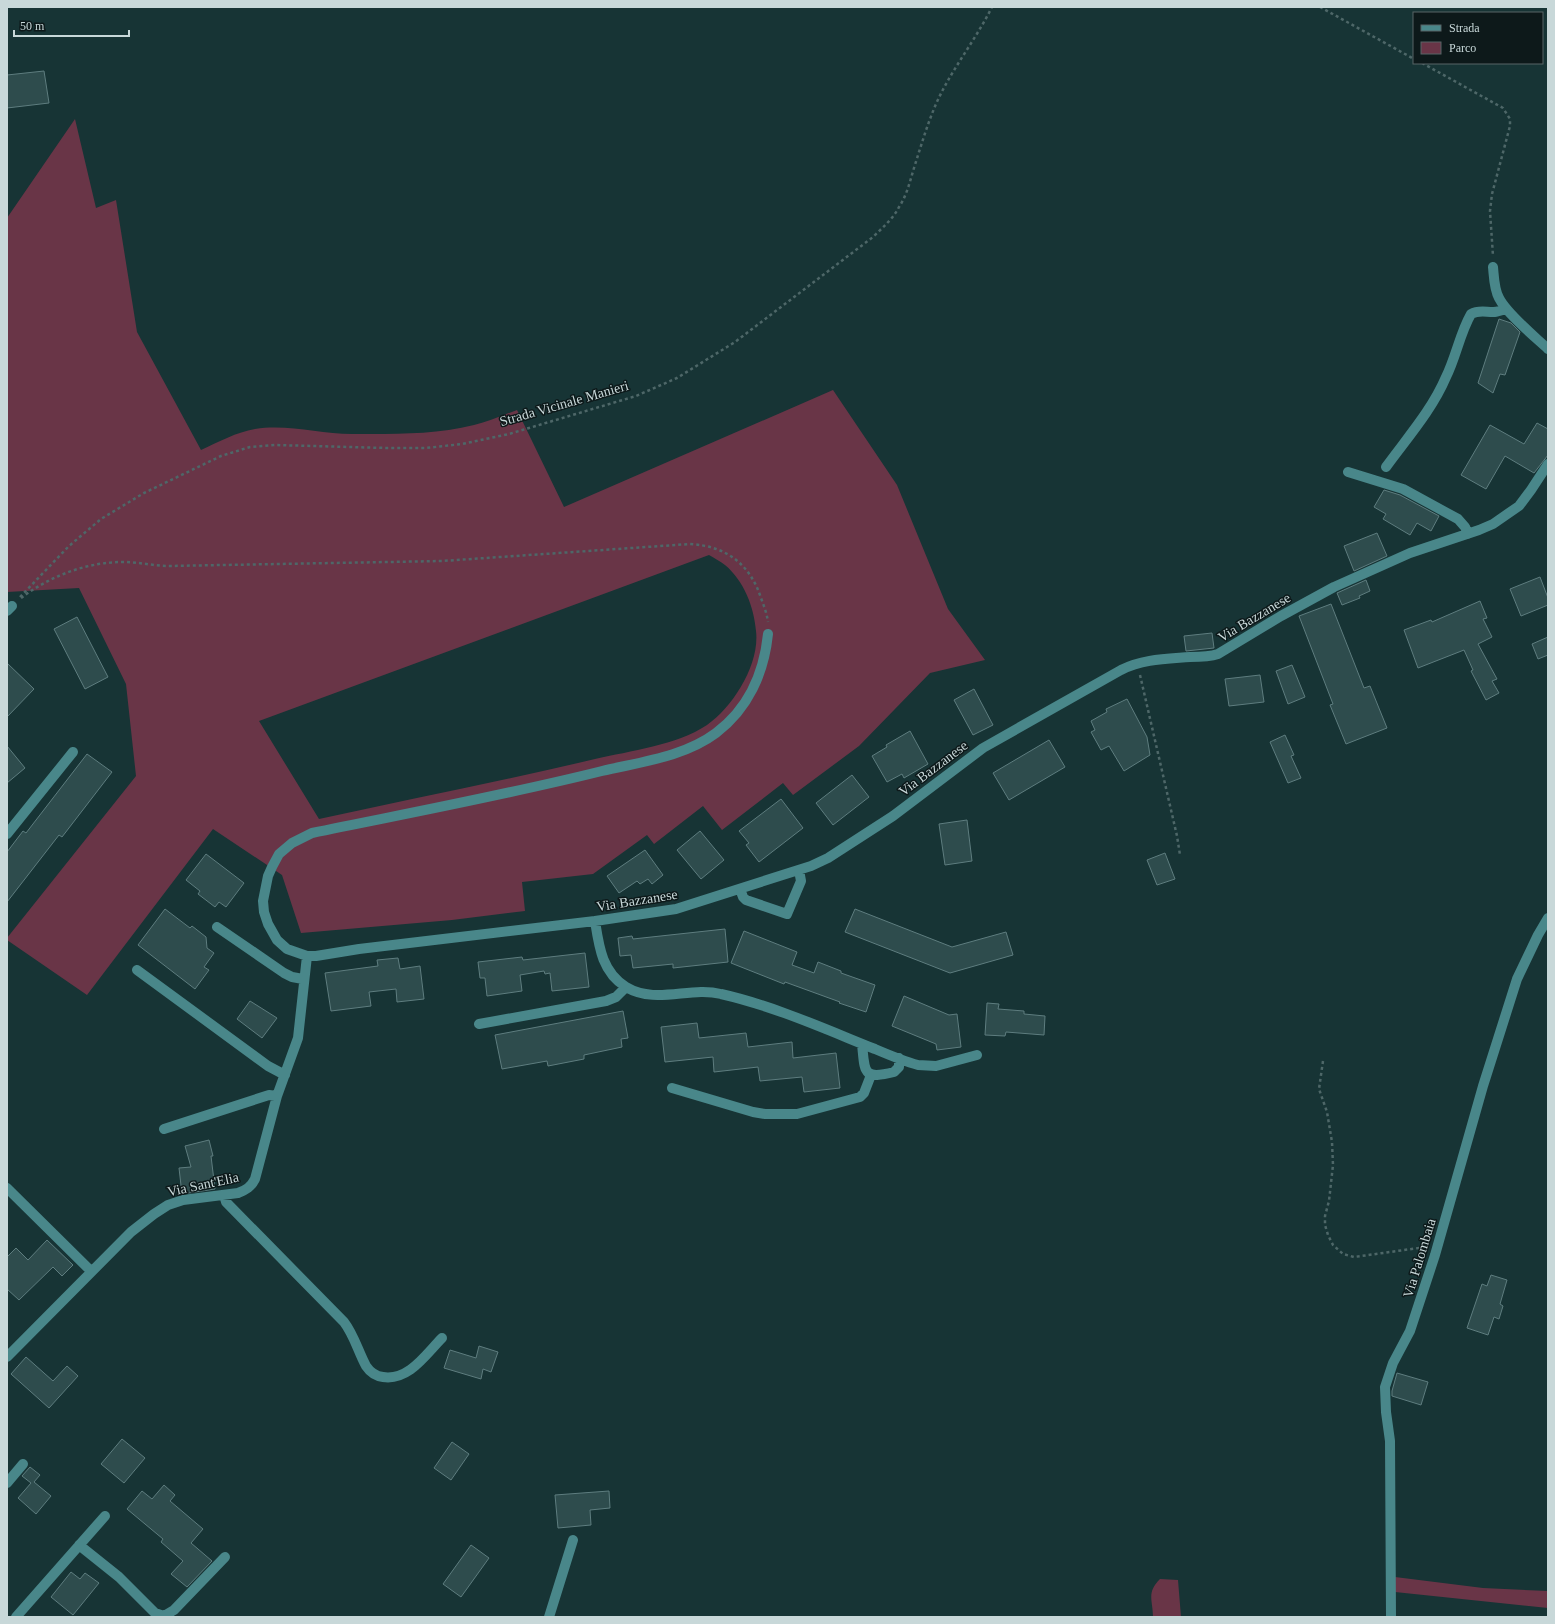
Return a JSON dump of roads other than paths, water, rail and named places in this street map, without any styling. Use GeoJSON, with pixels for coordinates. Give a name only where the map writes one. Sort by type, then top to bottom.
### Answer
{"type":"FeatureCollection","features":[{"type":"Feature","properties":{"kind":"street"},"geometry":{"type":"LineString","coordinates":[[1493,267],[1497,294],[1506,308],[1548,349]]}},
{"type":"Feature","properties":{"kind":"street"},"geometry":{"type":"LineString","coordinates":[[1386,467],[1424,416],[1440,389],[1471,314],[1476,312],[1496,313],[1506,308]]}},
{"type":"Feature","properties":{"kind":"street","name":"Via Bazzanese"},"geometry":{"type":"LineString","coordinates":[[768,634],[762,666],[747,699],[735,715],[717,732],[692,747],[662,757],[548,784],[312,833],[292,843],[279,854],[272,867],[264,889],[263,907],[268,924],[277,940],[287,949],[307,956],[316,956],[359,949],[595,921],[682,907],[799,870],[828,858],[870,832],[983,748],[1121,670],[1138,663],[1151,660],[1218,654],[1328,590],[1414,551],[1468,534],[1493,524],[1516,508],[1526,498],[1548,464]]}},
{"type":"Feature","properties":{"kind":"street"},"geometry":{"type":"LineString","coordinates":[[1348,472],[1403,489],[1458,519],[1465,527],[1468,534]]}},
{"type":"Feature","properties":{"kind":"street"},"geometry":{"type":"LineString","coordinates":[[7,834],[73,752]]}},
{"type":"Feature","properties":{"kind":"street"},"geometry":{"type":"LineString","coordinates":[[740,889],[746,900],[787,914],[801,881],[799,870]]}},
{"type":"Feature","properties":{"kind":"street","name":"Via Palombaia"},"geometry":{"type":"LineString","coordinates":[[1391,1617],[1390,1441],[1386,1412],[1385,1387],[1393,1363],[1410,1331],[1438,1245],[1483,1086],[1517,979],[1538,935],[1548,918]]}},
{"type":"Feature","properties":{"kind":"street"},"geometry":{"type":"LineString","coordinates":[[595,921],[599,947],[605,965],[612,975],[626,986],[638,992],[660,996],[714,992],[730,996],[787,1014],[918,1065],[936,1066],[977,1054]]}},
{"type":"Feature","properties":{"kind":"street"},"geometry":{"type":"LineString","coordinates":[[217,927],[284,973],[292,977],[303,979]]}},
{"type":"Feature","properties":{"kind":"street","name":"Via Sant'Elia"},"geometry":{"type":"LineString","coordinates":[[7,1357],[136,1228],[168,1204],[188,1199],[244,1191],[252,1184],[277,1096],[295,1049],[299,1033],[303,979],[307,956]]}},
{"type":"Feature","properties":{"kind":"street"},"geometry":{"type":"LineString","coordinates":[[137,970],[268,1066],[285,1075]]}},
{"type":"Feature","properties":{"kind":"street"},"geometry":{"type":"LineString","coordinates":[[479,1024],[606,1001],[618,996],[626,986]]}},
{"type":"Feature","properties":{"kind":"street"},"geometry":{"type":"LineString","coordinates":[[862,1044],[864,1069],[871,1075],[894,1072],[899,1067],[899,1058]]}},
{"type":"Feature","properties":{"kind":"street"},"geometry":{"type":"LineString","coordinates":[[672,1088],[759,1113],[792,1114],[860,1097],[864,1093],[871,1075]]}},
{"type":"Feature","properties":{"kind":"street"},"geometry":{"type":"LineString","coordinates":[[164,1129],[267,1096],[277,1096]]}},
{"type":"Feature","properties":{"kind":"street"},"geometry":{"type":"LineString","coordinates":[[7,1188],[92,1272]]}},
{"type":"Feature","properties":{"kind":"street"},"geometry":{"type":"LineString","coordinates":[[224,1195],[226,1202],[344,1322],[356,1342],[367,1367],[372,1373],[388,1378],[403,1375],[442,1338]]}},
{"type":"Feature","properties":{"kind":"street"},"geometry":{"type":"LineString","coordinates":[[7,1483],[23,1464]]}},
{"type":"Feature","properties":{"kind":"street"},"geometry":{"type":"LineString","coordinates":[[16,1617],[105,1516]]}},
{"type":"Feature","properties":{"kind":"street"},"geometry":{"type":"LineString","coordinates":[[549,1617],[573,1540]]}},
{"type":"Feature","properties":{"kind":"street"},"geometry":{"type":"LineString","coordinates":[[79,1545],[119,1577],[150,1610],[162,1616],[169,1614],[174,1610],[225,1557]]}}]}
